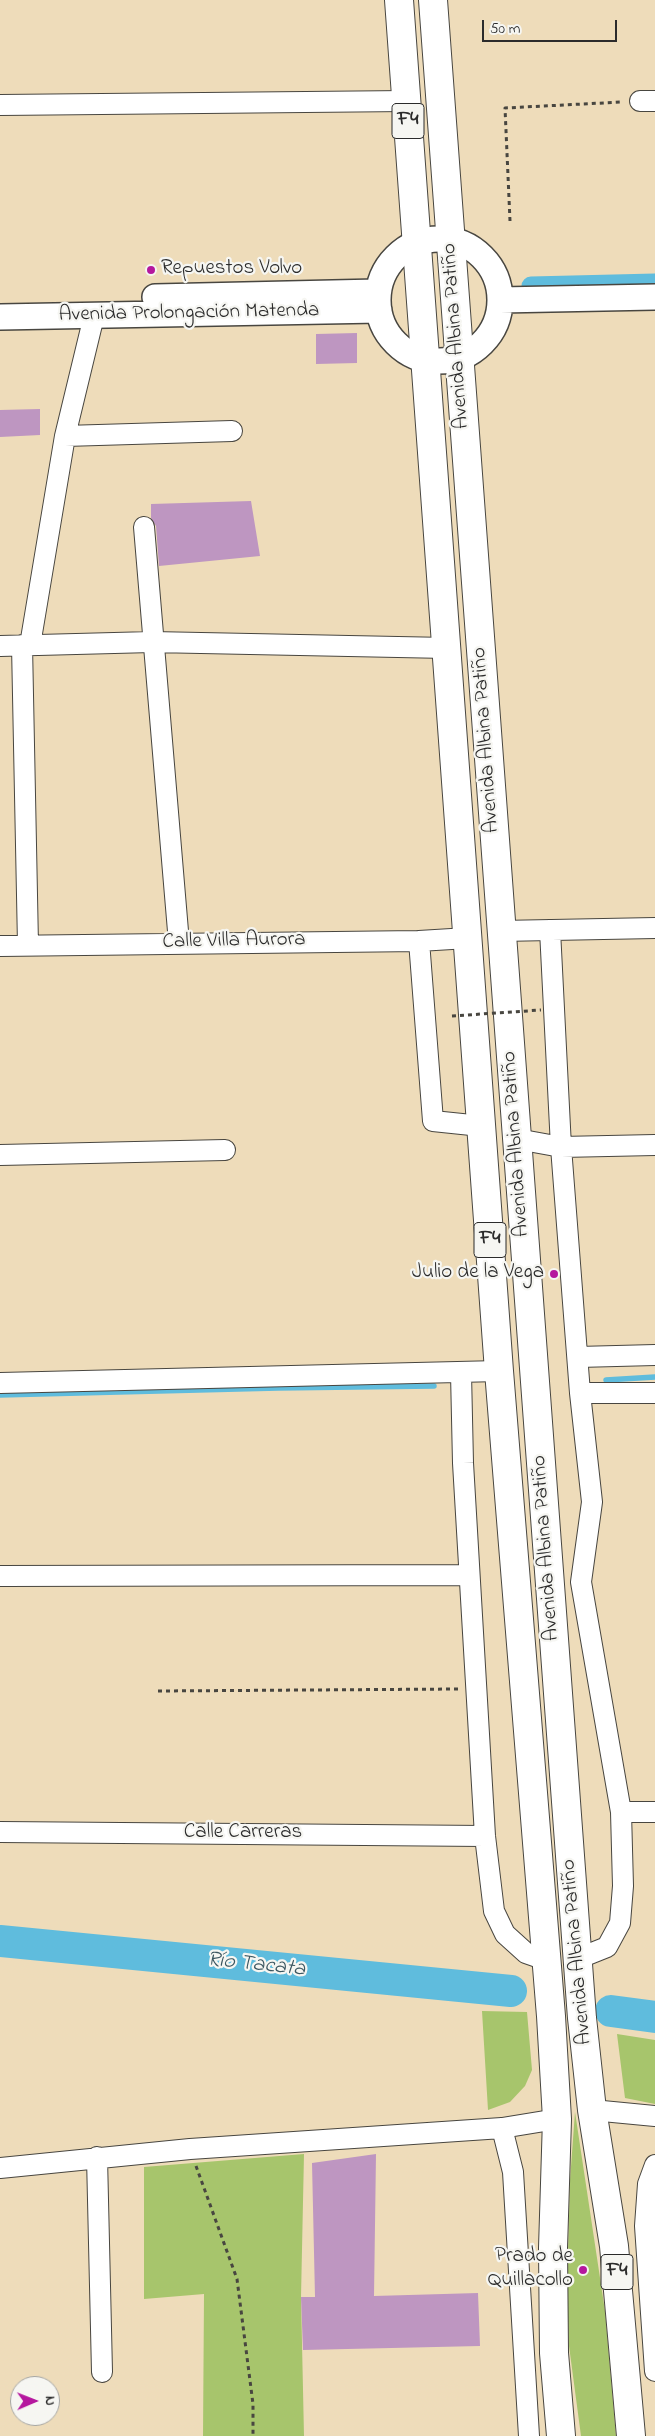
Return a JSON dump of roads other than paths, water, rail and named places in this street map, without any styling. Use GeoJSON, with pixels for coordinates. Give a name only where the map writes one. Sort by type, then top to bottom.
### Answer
{"type":"FeatureCollection","features":[{"type":"Feature","properties":{"kind":"highway","name":"Avenida Albina Patiño"},"geometry":{"type":"LineString","coordinates":[[399,0],[499,1370],[557,2118],[553,2248],[554,2353],[561,2436]]}},
{"type":"Feature","properties":{"kind":"highway","name":"Avenida Albina Patiño"},"geometry":{"type":"LineString","coordinates":[[433,0],[577,1959],[592,2110],[614,2246],[631,2436]]}},
{"type":"Feature","properties":{"kind":"main road"},"geometry":{"type":"LineString","coordinates":[[442,238],[451,240],[472,248],[488,262],[498,282],[499,314],[492,332],[478,348],[451,360],[426,361],[409,353],[392,339],[382,321],[378,301],[385,272],[392,261],[417,241],[442,238]]}},
{"type":"Feature","properties":{"kind":"main road"},"geometry":{"type":"LineString","coordinates":[[500,300],[655,297]]}},
{"type":"Feature","properties":{"kind":"main road","name":"Avenida Prolongación Matenda"},"geometry":{"type":"LineString","coordinates":[[0,300],[378,301]]}},
{"type":"Feature","properties":{"kind":"main road","name":"Avenida Prolongación Matenda"},"geometry":{"type":"LineString","coordinates":[[0,317],[94,316],[378,301]]}},
{"type":"Feature","properties":{"kind":"street"},"geometry":{"type":"LineString","coordinates":[[0,105],[407,101]]}},
{"type":"Feature","properties":{"kind":"street"},"geometry":{"type":"LineString","coordinates":[[28,946],[26,645],[65,436],[94,316]]}},
{"type":"Feature","properties":{"kind":"street"},"geometry":{"type":"LineString","coordinates":[[65,436],[232,431]]}},
{"type":"Feature","properties":{"kind":"street"},"geometry":{"type":"LineString","coordinates":[[144,528],[152,642],[179,943]]}},
{"type":"Feature","properties":{"kind":"street"},"geometry":{"type":"LineString","coordinates":[[0,646],[152,642],[447,648]]}},
{"type":"Feature","properties":{"kind":"street"},"geometry":{"type":"LineString","coordinates":[[500,931],[655,928]]}},
{"type":"Feature","properties":{"kind":"street"},"geometry":{"type":"LineString","coordinates":[[550,930],[561,1147],[580,1393],[592,1502],[581,1582],[621,1812],[624,1886],[620,1923],[607,1947],[577,1959]]}},
{"type":"Feature","properties":{"kind":"street","name":"Calle Villa Aurora"},"geometry":{"type":"LineString","coordinates":[[0,946],[419,941],[468,938]]}},
{"type":"Feature","properties":{"kind":"street"},"geometry":{"type":"LineString","coordinates":[[419,941],[433,1121],[481,1126]]}},
{"type":"Feature","properties":{"kind":"street"},"geometry":{"type":"LineString","coordinates":[[517,1139],[561,1147],[655,1145]]}},
{"type":"Feature","properties":{"kind":"street"},"geometry":{"type":"LineString","coordinates":[[0,1155],[225,1150]]}},
{"type":"Feature","properties":{"kind":"street"},"geometry":{"type":"LineString","coordinates":[[578,1357],[655,1355]]}},
{"type":"Feature","properties":{"kind":"street"},"geometry":{"type":"LineString","coordinates":[[0,1383],[460,1373],[499,1370]]}},
{"type":"Feature","properties":{"kind":"street"},"geometry":{"type":"LineString","coordinates":[[460,1373],[463,1463],[485,1836],[494,1911],[505,1934],[526,1953],[546,1960]]}},
{"type":"Feature","properties":{"kind":"street"},"geometry":{"type":"LineString","coordinates":[[580,1393],[655,1393]]}},
{"type":"Feature","properties":{"kind":"street"},"geometry":{"type":"LineString","coordinates":[[0,1576],[470,1576]]}},
{"type":"Feature","properties":{"kind":"street"},"geometry":{"type":"LineString","coordinates":[[621,1812],[655,1812]]}},
{"type":"Feature","properties":{"kind":"street","name":"Calle Carreras"},"geometry":{"type":"LineString","coordinates":[[0,1832],[485,1836]]}},
{"type":"Feature","properties":{"kind":"street"},"geometry":{"type":"LineString","coordinates":[[592,2110],[655,2116]]}},
{"type":"Feature","properties":{"kind":"street"},"geometry":{"type":"LineString","coordinates":[[0,2168],[190,2149],[502,2128],[557,2118]]}},
{"type":"Feature","properties":{"kind":"street"},"geometry":{"type":"LineString","coordinates":[[502,2128],[513,2172],[529,2436]]}},
{"type":"Feature","properties":{"kind":"street"},"geometry":{"type":"LineString","coordinates":[[97,2157],[102,2372]]}},
{"type":"Feature","properties":{"kind":"street"},"geometry":{"type":"LineString","coordinates":[[655,2165],[648,2184],[645,2226],[655,2372]]}},
{"type":"Feature","properties":{"kind":"waterway"},"geometry":{"type":"LineString","coordinates":[[531,286],[655,283]]}},
{"type":"Feature","properties":{"kind":"waterway"},"geometry":{"type":"LineString","coordinates":[[606,1380],[655,1377]]}},
{"type":"Feature","properties":{"kind":"waterway"},"geometry":{"type":"LineString","coordinates":[[0,1395],[434,1386]]}},
{"type":"Feature","properties":{"kind":"waterway","name":"Río Tacata"},"geometry":{"type":"LineString","coordinates":[[0,1941],[511,1991]]}},
{"type":"Feature","properties":{"kind":"waterway","name":"Río Tacata"},"geometry":{"type":"LineString","coordinates":[[611,2011],[655,2017]]}},
{"type":"Feature","properties":{"kind":"place","name":"Repuestos Volvo"},"geometry":{"type":"Point","coordinates":[151,270]}},
{"type":"Feature","properties":{"kind":"place","name":"Julio de la Vega"},"geometry":{"type":"Point","coordinates":[554,1274]}},
{"type":"Feature","properties":{"kind":"place","name":"Prado de Quillacollo"},"geometry":{"type":"Point","coordinates":[583,2270]}}]}
